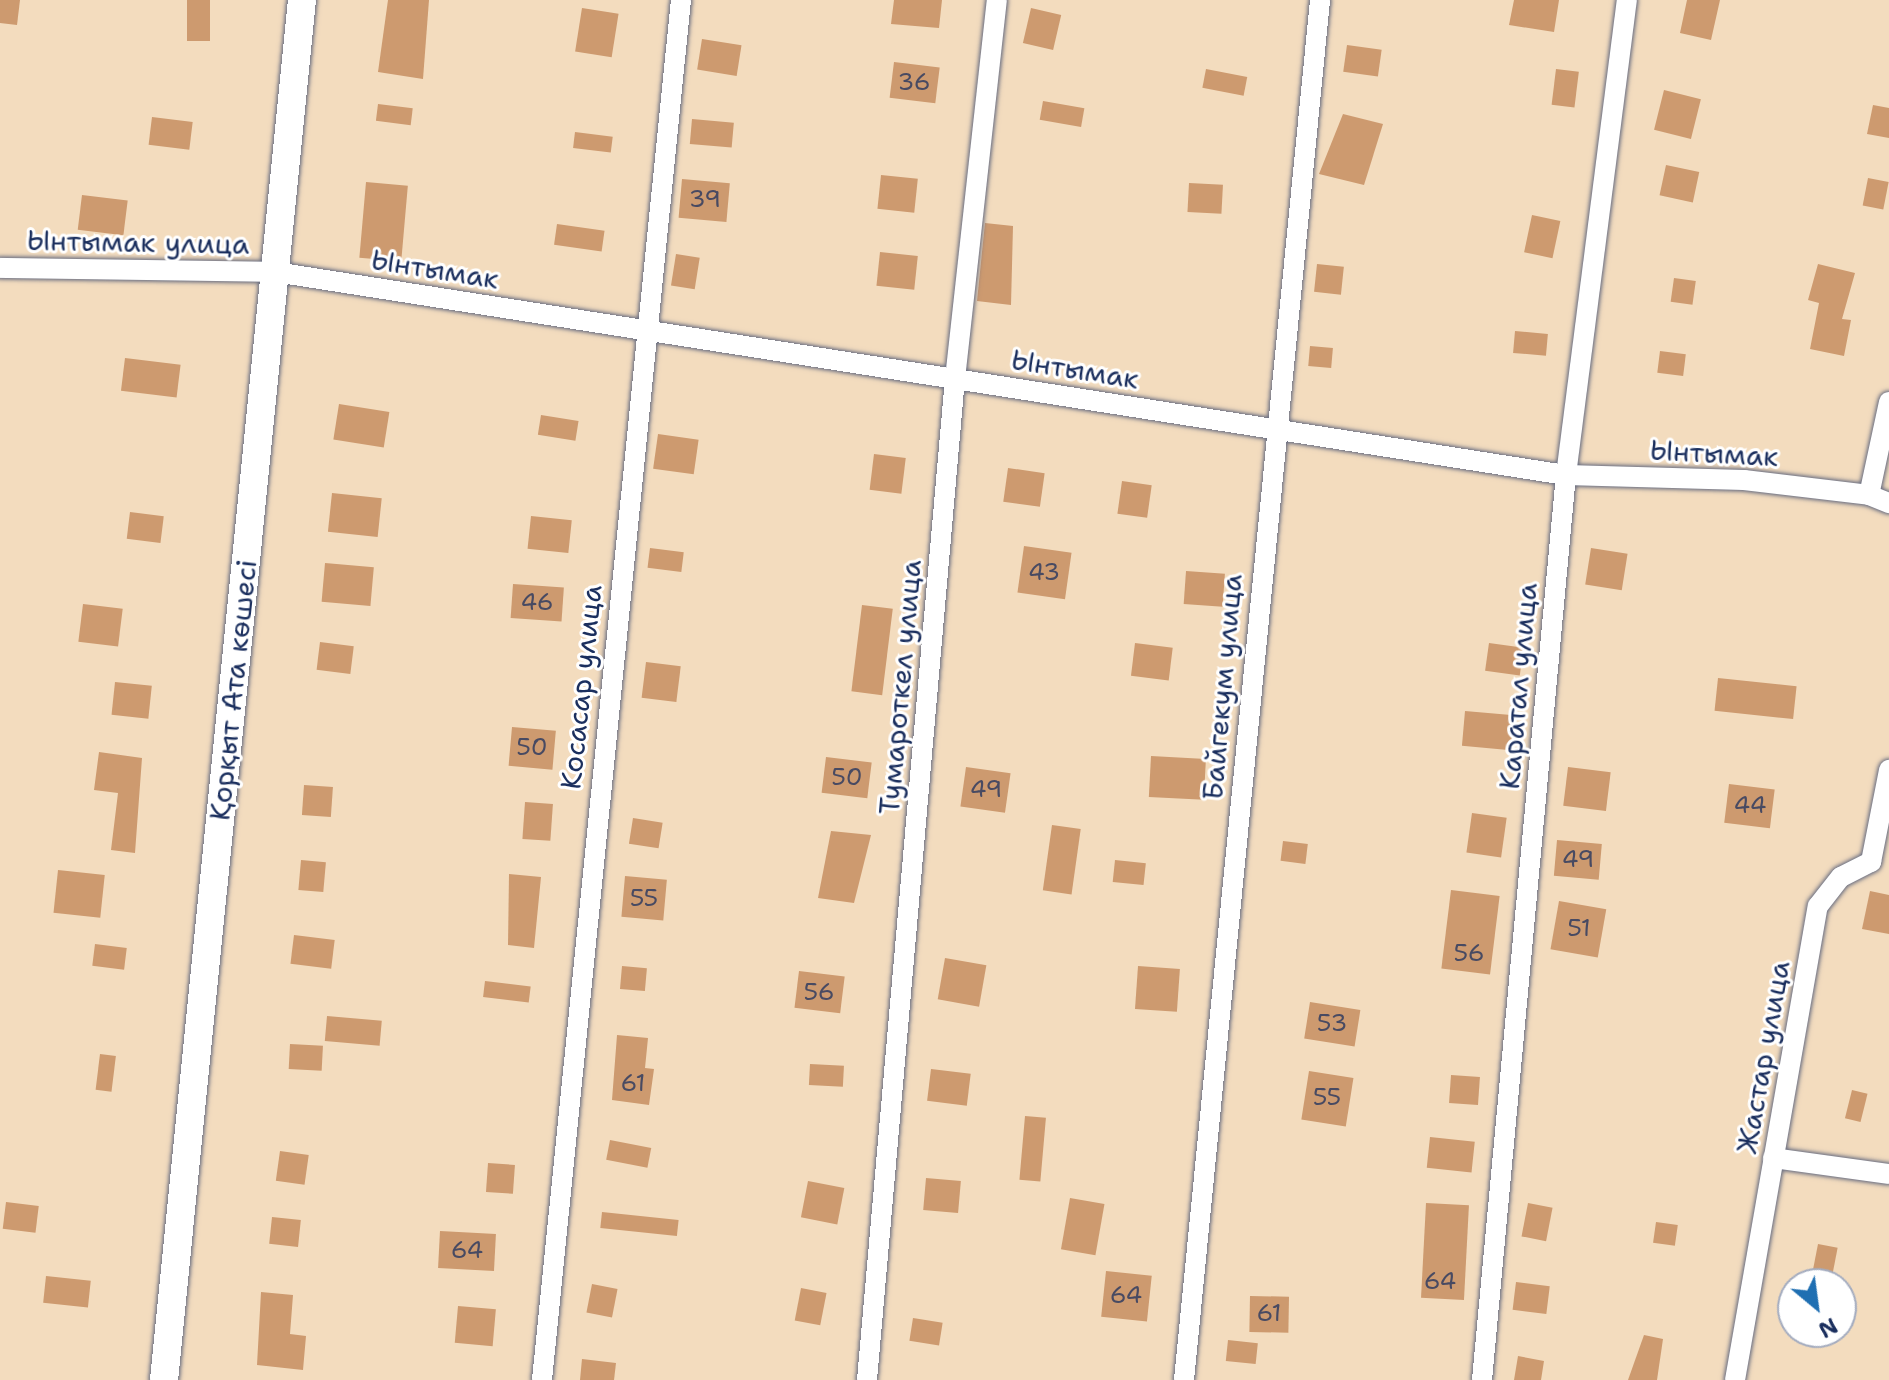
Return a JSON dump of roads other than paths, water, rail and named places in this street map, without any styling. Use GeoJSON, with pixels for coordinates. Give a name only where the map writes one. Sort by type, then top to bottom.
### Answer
{"type":"FeatureCollection","features":[{"type":"Feature","properties":{"kind":"main road","name":"Қорқыт Ата көшесі"},"geometry":{"type":"LineString","coordinates":[[164,1380],[302,0]]}},
{"type":"Feature","properties":{"kind":"street","name":"Косасар улица"},"geometry":{"type":"LineString","coordinates":[[542,1380],[644,330],[681,0]]}},
{"type":"Feature","properties":{"kind":"street","name":"Тумароткел улица"},"geometry":{"type":"LineString","coordinates":[[867,1380],[955,379],[997,0]]}},
{"type":"Feature","properties":{"kind":"street","name":"Байгекум улица"},"geometry":{"type":"LineString","coordinates":[[1184,1380],[1275,429],[1320,0]]}},
{"type":"Feature","properties":{"kind":"street","name":"Каратал улица"},"geometry":{"type":"LineString","coordinates":[[1482,1380],[1566,475],[1627,0]]}},
{"type":"Feature","properties":{"kind":"street","name":"Ынтымак улица"},"geometry":{"type":"LineString","coordinates":[[0,268],[275,272]]}},
{"type":"Feature","properties":{"kind":"street","name":"Ынтымак"},"geometry":{"type":"LineString","coordinates":[[275,272],[1566,475],[1744,480],[1879,499]]}},
{"type":"Feature","properties":{"kind":"street"},"geometry":{"type":"LineString","coordinates":[[1879,499],[1889,402]]}},
{"type":"Feature","properties":{"kind":"street","name":"Жастар улица"},"geometry":{"type":"LineString","coordinates":[[1735,1380],[1818,906],[1841,877],[1880,864],[1889,770]]}},
{"type":"Feature","properties":{"kind":"street"},"geometry":{"type":"LineString","coordinates":[[1773,1158],[1889,1174]]}}]}
